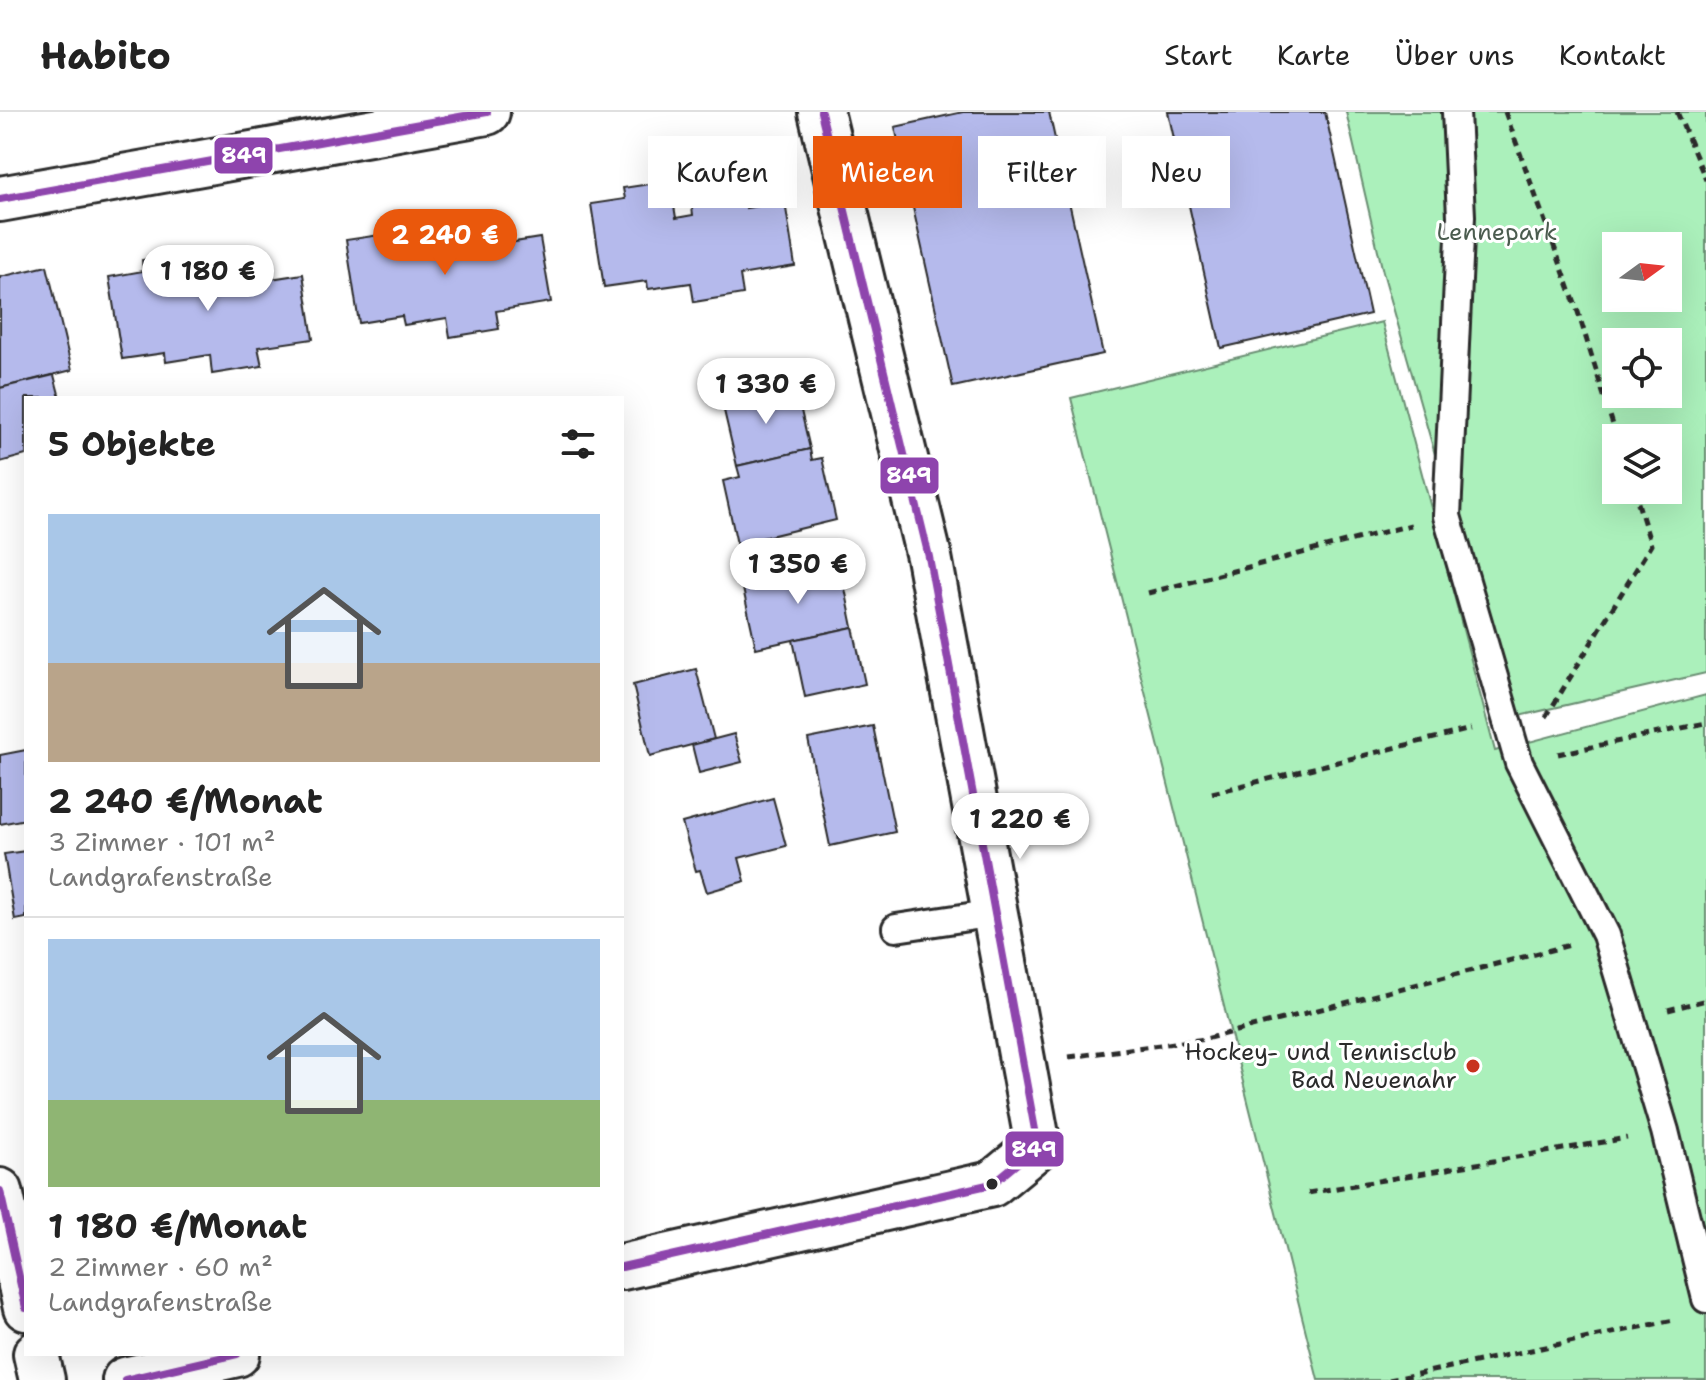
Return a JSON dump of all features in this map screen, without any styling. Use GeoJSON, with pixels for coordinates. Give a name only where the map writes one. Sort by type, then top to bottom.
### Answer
{"type":"FeatureCollection","features":[{"type":"Feature","properties":{"kind":"street"},"geometry":{"type":"LineString","coordinates":[[0,199],[487,112]]}},
{"type":"Feature","properties":{"kind":"street"},"geometry":{"type":"LineString","coordinates":[[624,1267],[992,1184],[1038,1146],[929,557],[821,112]]}},
{"type":"Feature","properties":{"kind":"street"},"geometry":{"type":"LineString","coordinates":[[0,1191],[24,1299]]}},
{"type":"Feature","properties":{"kind":"street"},"geometry":{"type":"LineString","coordinates":[[36,1356],[42,1380]]}},
{"type":"Feature","properties":{"kind":"street"},"geometry":{"type":"LineString","coordinates":[[125,1380],[228,1356]]}},
{"type":"Feature","properties":{"kind":"lane"},"geometry":{"type":"LineString","coordinates":[[1456,112],[1461,216],[1447,516],[1519,763],[1606,935],[1665,1131],[1706,1299]]}},
{"type":"Feature","properties":{"kind":"lane"},"geometry":{"type":"LineString","coordinates":[[896,928],[995,913]]}},
{"type":"Feature","properties":{"kind":"path"},"geometry":{"type":"LineString","coordinates":[[1505,112],[1578,312],[1613,424]]}},
{"type":"Feature","properties":{"kind":"path"},"geometry":{"type":"LineString","coordinates":[[1677,112],[1706,180]]}},
{"type":"Feature","properties":{"kind":"path"},"geometry":{"type":"LineString","coordinates":[[1519,763],[1651,545],[1638,504]]}},
{"type":"Feature","properties":{"kind":"path"},"geometry":{"type":"LineString","coordinates":[[1148,593],[1447,516]]}},
{"type":"Feature","properties":{"kind":"path"},"geometry":{"type":"LineString","coordinates":[[1212,793],[1507,720]]}},
{"type":"Feature","properties":{"kind":"path"},"geometry":{"type":"LineString","coordinates":[[1519,763],[1706,723]]}},
{"type":"Feature","properties":{"kind":"path"},"geometry":{"type":"LineString","coordinates":[[1024,1066],[1092,1052],[1205,1039],[1606,935]]}},
{"type":"Feature","properties":{"kind":"path"},"geometry":{"type":"LineString","coordinates":[[1308,1193],[1665,1131]]}},
{"type":"Feature","properties":{"kind":"path"},"geometry":{"type":"LineString","coordinates":[[1389,1380],[1676,1319]]}},
{"type":"Feature","properties":{"kind":"green space","name":"Lennepark"},"geometry":{"type":"Polygon","coordinates":[[[1346,112],[1706,112],[1706,673],[1510,718],[1383,272],[1346,112]]]}},
{"type":"Feature","properties":{"kind":"green space","name":"Hockey- und Tennisclub Bad Neuenahr"},"geometry":{"type":"Polygon","coordinates":[[[1382,322],[1495,751],[1706,695],[1706,1380],[1318,1380],[1071,398],[1382,322]]]}},
{"type":"Feature","properties":{"kind":"building"},"geometry":{"type":"Polygon","coordinates":[[[963,112],[1049,112],[1054,136],[978,136],[978,208],[1070,208],[1103,354],[953,387],[913,208],[962,208],[962,136],[897,136],[895,127],[963,112]]]}},
{"type":"Feature","properties":{"kind":"building"},"geometry":{"type":"Polygon","coordinates":[[[1168,112],[1325,112],[1370,314],[1221,348],[1190,208],[1230,208],[1230,136],[1173,136],[1168,112]]]}},
{"type":"Feature","properties":{"kind":"building"},"geometry":{"type":"Polygon","coordinates":[[[648,184],[648,208],[674,208],[676,218],[693,215],[692,208],[786,208],[795,266],[740,275],[743,294],[694,302],[691,283],[648,289],[647,281],[604,287],[591,204],[625,199],[623,188],[648,184]]]}},
{"type":"Feature","properties":{"kind":"building"},"geometry":{"type":"Polygon","coordinates":[[[425,216],[431,253],[449,250],[446,235],[500,227],[502,244],[540,238],[551,302],[496,311],[499,329],[450,337],[447,318],[404,325],[402,316],[359,323],[346,240],[380,235],[379,223],[425,216]]]}},
{"type":"Feature","properties":{"kind":"building"},"geometry":{"type":"Polygon","coordinates":[[[188,252],[194,290],[211,287],[209,272],[262,263],[264,280],[303,274],[313,339],[258,347],[262,366],[212,374],[210,355],[166,362],[165,353],[122,359],[109,277],[143,271],[142,260],[188,252]]]}},
{"type":"Feature","properties":{"kind":"building"},"geometry":{"type":"Polygon","coordinates":[[[47,266],[72,370],[0,388],[0,277],[47,266]]]}},
{"type":"Feature","properties":{"kind":"building"},"geometry":{"type":"Polygon","coordinates":[[[54,375],[59,396],[24,396],[24,456],[0,462],[0,388],[54,375]]]}},
{"type":"Feature","properties":{"kind":"building"},"geometry":{"type":"Polygon","coordinates":[[[795,385],[810,449],[737,466],[722,402],[795,385]]]}},
{"type":"Feature","properties":{"kind":"building"},"geometry":{"type":"Polygon","coordinates":[[[810,449],[812,460],[822,458],[836,520],[737,544],[723,481],[740,477],[737,466],[810,449]]]}},
{"type":"Feature","properties":{"kind":"building"},"geometry":{"type":"Polygon","coordinates":[[[840,564],[853,627],[756,648],[742,584],[840,564]]]}},
{"type":"Feature","properties":{"kind":"building"},"geometry":{"type":"Polygon","coordinates":[[[853,627],[865,684],[805,697],[793,640],[853,627]]]}},
{"type":"Feature","properties":{"kind":"building"},"geometry":{"type":"Polygon","coordinates":[[[696,669],[714,739],[650,756],[633,685],[696,669]]]}},
{"type":"Feature","properties":{"kind":"building"},"geometry":{"type":"Polygon","coordinates":[[[873,726],[895,832],[830,846],[808,739],[873,726]]]}},
{"type":"Feature","properties":{"kind":"building"},"geometry":{"type":"Polygon","coordinates":[[[734,734],[742,762],[699,773],[692,745],[734,734]]]}},
{"type":"Feature","properties":{"kind":"building"},"geometry":{"type":"Polygon","coordinates":[[[24,750],[24,819],[0,824],[0,755],[24,750]]]}},
{"type":"Feature","properties":{"kind":"building"},"geometry":{"type":"Polygon","coordinates":[[[773,798],[786,846],[739,858],[745,881],[707,892],[700,870],[696,871],[682,823],[773,798]]]}},
{"type":"Feature","properties":{"kind":"building"},"geometry":{"type":"Polygon","coordinates":[[[24,851],[24,918],[15,920],[4,854],[24,851]]]}},
{"type":"Feature","properties":{"kind":"transit line","name":"849"},"geometry":{"type":"LineString","coordinates":[[0,199],[487,112]]}},
{"type":"Feature","properties":{"kind":"transit line","name":"849"},"geometry":{"type":"LineString","coordinates":[[624,1267],[992,1184],[1038,1146],[929,557],[821,112]]}},
{"type":"Feature","properties":{"kind":"transit line","name":"849"},"geometry":{"type":"LineString","coordinates":[[0,1191],[24,1299]]}},
{"type":"Feature","properties":{"kind":"transit line","name":"849"},"geometry":{"type":"LineString","coordinates":[[125,1380],[228,1356]]}},
{"type":"Feature","properties":{"kind":"place","name":"Hockey- und Tennisclub Bad Neuenahr"},"geometry":{"type":"Point","coordinates":[1473,1066]}}]}
